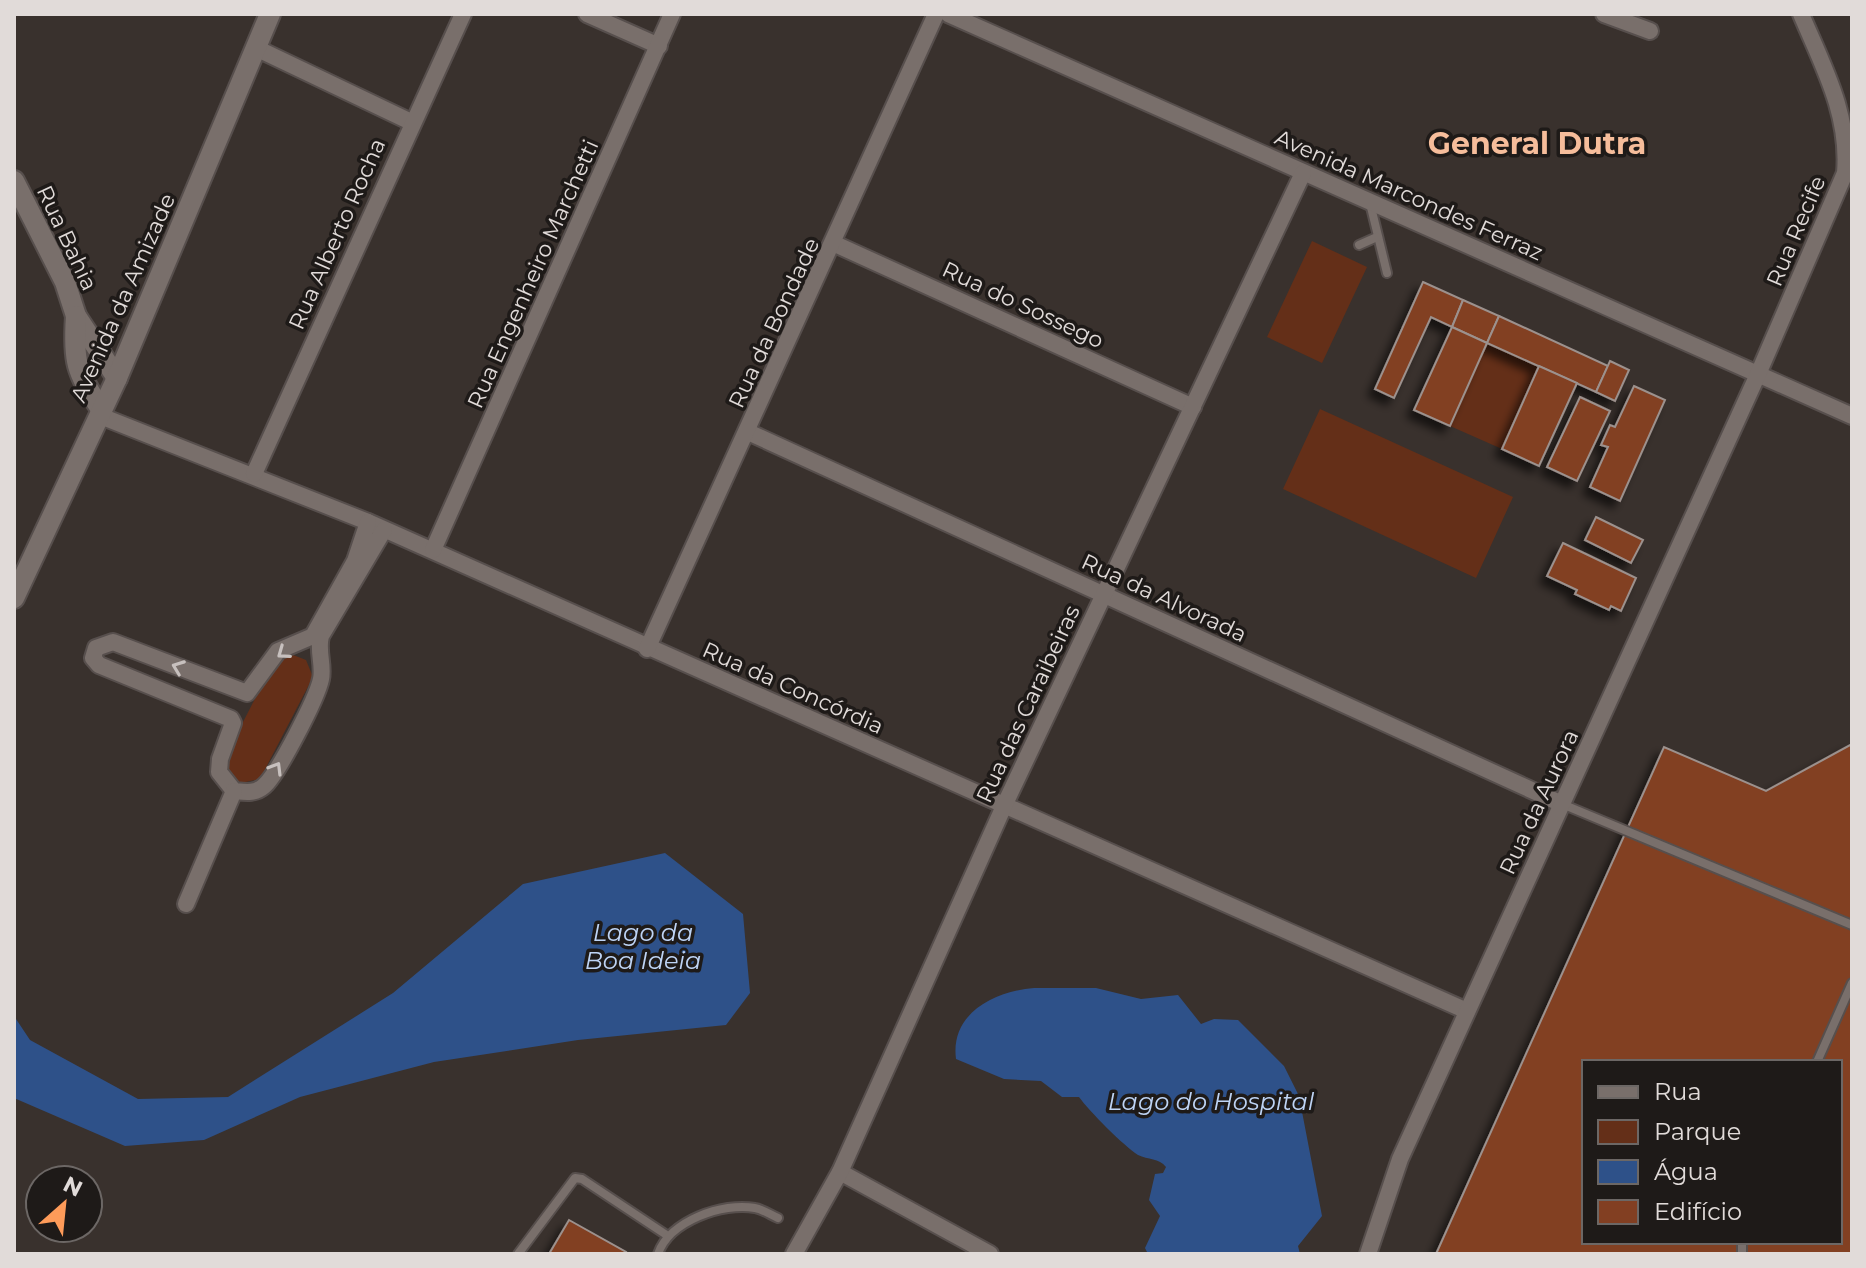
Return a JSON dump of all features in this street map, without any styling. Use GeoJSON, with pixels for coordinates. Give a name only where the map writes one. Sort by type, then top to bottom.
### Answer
{"type":"FeatureCollection","features":[{"type":"Feature","properties":{"kind":"street","name":"Rua Alberto Rocha"},"geometry":{"type":"LineString","coordinates":[[254,474],[411,122],[463,14]]}},
{"type":"Feature","properties":{"kind":"street"},"geometry":{"type":"LineString","coordinates":[[587,14],[659,46]]}},
{"type":"Feature","properties":{"kind":"street","name":"Rua Engenheiro Marchetti"},"geometry":{"type":"LineString","coordinates":[[433,550],[672,14]]}},
{"type":"Feature","properties":{"kind":"street","name":"Rua da Bondade"},"geometry":{"type":"LineString","coordinates":[[647,649],[835,244],[936,14]]}},
{"type":"Feature","properties":{"kind":"street","name":"Avenida Marcondes Ferraz"},"geometry":{"type":"LineString","coordinates":[[948,14],[1759,372],[1852,416]]}},
{"type":"Feature","properties":{"kind":"street"},"geometry":{"type":"LineString","coordinates":[[1604,14],[1650,31]]}},
{"type":"Feature","properties":{"kind":"street","name":"Rua Recife"},"geometry":{"type":"LineString","coordinates":[[1759,372],[1845,173],[1847,150],[1838,99],[1801,14]]}},
{"type":"Feature","properties":{"kind":"street","name":"Avenida da Amizade"},"geometry":{"type":"LineString","coordinates":[[14,598],[117,378],[256,48],[264,16]]}},
{"type":"Feature","properties":{"kind":"street"},"geometry":{"type":"LineString","coordinates":[[256,48],[411,122]]}},
{"type":"Feature","properties":{"kind":"street","name":"Rua das Caraibeiras"},"geometry":{"type":"LineString","coordinates":[[794,1254],[840,1172],[1004,806],[1303,173]]}},
{"type":"Feature","properties":{"kind":"street","name":"Rua Bahia"},"geometry":{"type":"LineString","coordinates":[[14,181],[65,282],[76,316],[117,378]]}},
{"type":"Feature","properties":{"kind":"street","name":"Rua do Sossego"},"geometry":{"type":"LineString","coordinates":[[835,244],[1193,407]]}},
{"type":"Feature","properties":{"kind":"street","name":"Rua Bahia"},"geometry":{"type":"LineString","coordinates":[[76,316],[77,370],[100,412]]}},
{"type":"Feature","properties":{"kind":"street","name":"Rua da Aurora"},"geometry":{"type":"LineString","coordinates":[[1368,1254],[1400,1159],[1759,372]]}},
{"type":"Feature","properties":{"kind":"street","name":"Rua da Concórdia"},"geometry":{"type":"LineString","coordinates":[[100,412],[433,550],[647,649],[1467,1011]]}},
{"type":"Feature","properties":{"kind":"street","name":"Rua da Alvorada"},"geometry":{"type":"LineString","coordinates":[[748,432],[1562,804]]}},
{"type":"Feature","properties":{"kind":"street"},"geometry":{"type":"LineString","coordinates":[[368,522],[355,561],[313,636],[278,651],[247,693],[113,642],[96,648],[93,658],[99,665],[231,719],[233,723],[220,759],[219,772],[234,791],[251,793],[264,786],[276,770],[317,692],[322,675],[317,651],[321,636],[384,530]]}},
{"type":"Feature","properties":{"kind":"street"},"geometry":{"type":"LineString","coordinates":[[186,904],[234,791]]}},
{"type":"Feature","properties":{"kind":"street"},"geometry":{"type":"LineString","coordinates":[[840,1172],[990,1254]]}},
{"type":"Feature","properties":{"kind":"lane"},"geometry":{"type":"LineString","coordinates":[[1370,202],[1387,273]]}},
{"type":"Feature","properties":{"kind":"lane"},"geometry":{"type":"LineString","coordinates":[[1359,245],[1377,237]]}},
{"type":"Feature","properties":{"kind":"lane"},"geometry":{"type":"LineString","coordinates":[[1562,804],[1852,925]]}},
{"type":"Feature","properties":{"kind":"lane"},"geometry":{"type":"LineString","coordinates":[[1818,1060],[1852,983]]}},
{"type":"Feature","properties":{"kind":"lane"},"geometry":{"type":"LineString","coordinates":[[518,1254],[575,1178],[582,1179],[668,1236]]}},
{"type":"Feature","properties":{"kind":"lane"},"geometry":{"type":"LineString","coordinates":[[658,1254],[668,1236],[707,1214],[736,1207],[756,1208],[778,1218]]}},
{"type":"Feature","properties":{"kind":"green space"},"geometry":{"type":"Polygon","coordinates":[[[1312,241],[1367,267],[1322,363],[1267,337],[1312,241]]]}},
{"type":"Feature","properties":{"kind":"green space"},"geometry":{"type":"Polygon","coordinates":[[[1487,343],[1539,366],[1502,449],[1450,426],[1487,343]]]}},
{"type":"Feature","properties":{"kind":"green space"},"geometry":{"type":"Polygon","coordinates":[[[1320,409],[1513,497],[1476,578],[1283,489],[1320,409]]]}},
{"type":"Feature","properties":{"kind":"green space"},"geometry":{"type":"Polygon","coordinates":[[[288,653],[306,660],[313,677],[260,779],[241,783],[227,772],[226,755],[276,658],[288,653]]]}},
{"type":"Feature","properties":{"kind":"water","name":"Lago da Boa Ideia"},"geometry":{"type":"Polygon","coordinates":[[[665,853],[743,914],[750,993],[726,1025],[578,1040],[434,1062],[300,1097],[204,1140],[125,1146],[14,1098],[14,1016],[30,1040],[138,1099],[228,1097],[393,993],[523,884],[665,853]]]}},
{"type":"Feature","properties":{"kind":"water","name":"Lago do Hospital"},"geometry":{"type":"Polygon","coordinates":[[[1034,988],[1096,988],[1141,999],[1178,995],[1201,1024],[1214,1019],[1238,1020],[1284,1066],[1299,1096],[1322,1216],[1298,1246],[1300,1254],[1148,1254],[1145,1248],[1160,1216],[1149,1200],[1155,1174],[1163,1173],[1166,1167],[1138,1155],[1107,1128],[1079,1097],[1062,1097],[1041,1081],[1004,1079],[956,1059],[960,1029],[978,1007],[1005,994],[1034,988]]]}},
{"type":"Feature","properties":{"kind":"building"},"geometry":{"type":"Polygon","coordinates":[[[1423,282],[1463,300],[1452,327],[1431,317],[1394,398],[1375,389],[1423,282]]]}},
{"type":"Feature","properties":{"kind":"building"},"geometry":{"type":"Polygon","coordinates":[[[1463,300],[1499,316],[1487,343],[1452,327],[1463,300]]]}},
{"type":"Feature","properties":{"kind":"building"},"geometry":{"type":"Polygon","coordinates":[[[1499,316],[1608,366],[1596,392],[1487,343],[1499,316]]]}},
{"type":"Feature","properties":{"kind":"building"},"geometry":{"type":"Polygon","coordinates":[[[1452,327],[1487,343],[1450,426],[1414,410],[1452,327]]]}},
{"type":"Feature","properties":{"kind":"building"},"geometry":{"type":"Polygon","coordinates":[[[1610,361],[1629,370],[1615,401],[1596,392],[1610,361]]]}},
{"type":"Feature","properties":{"kind":"building"},"geometry":{"type":"Polygon","coordinates":[[[1539,366],[1577,383],[1539,466],[1502,449],[1539,366]]]}},
{"type":"Feature","properties":{"kind":"building"},"geometry":{"type":"Polygon","coordinates":[[[1634,386],[1665,400],[1620,501],[1590,487],[1608,447],[1601,445],[1610,425],[1615,427],[1634,386]]]}},
{"type":"Feature","properties":{"kind":"building"},"geometry":{"type":"Polygon","coordinates":[[[1580,397],[1610,411],[1577,481],[1547,467],[1580,397]]]}},
{"type":"Feature","properties":{"kind":"building"},"geometry":{"type":"Polygon","coordinates":[[[1596,517],[1643,540],[1631,563],[1585,540],[1596,517]]]}},
{"type":"Feature","properties":{"kind":"building"},"geometry":{"type":"Polygon","coordinates":[[[1563,543],[1636,578],[1621,611],[1611,606],[1609,610],[1575,594],[1577,590],[1547,576],[1563,543]]]}},
{"type":"Feature","properties":{"kind":"building"},"geometry":{"type":"Polygon","coordinates":[[[1852,744],[1852,1254],[1436,1254],[1664,747],[1766,791],[1852,744]]]}},
{"type":"Feature","properties":{"kind":"building"},"geometry":{"type":"Polygon","coordinates":[[[569,1220],[626,1252],[625,1254],[549,1254],[569,1220]]]}},
{"type":"Feature","properties":{"kind":"district","name":"General Dutra"},"geometry":{"type":"Point","coordinates":[1537,143]}}]}
